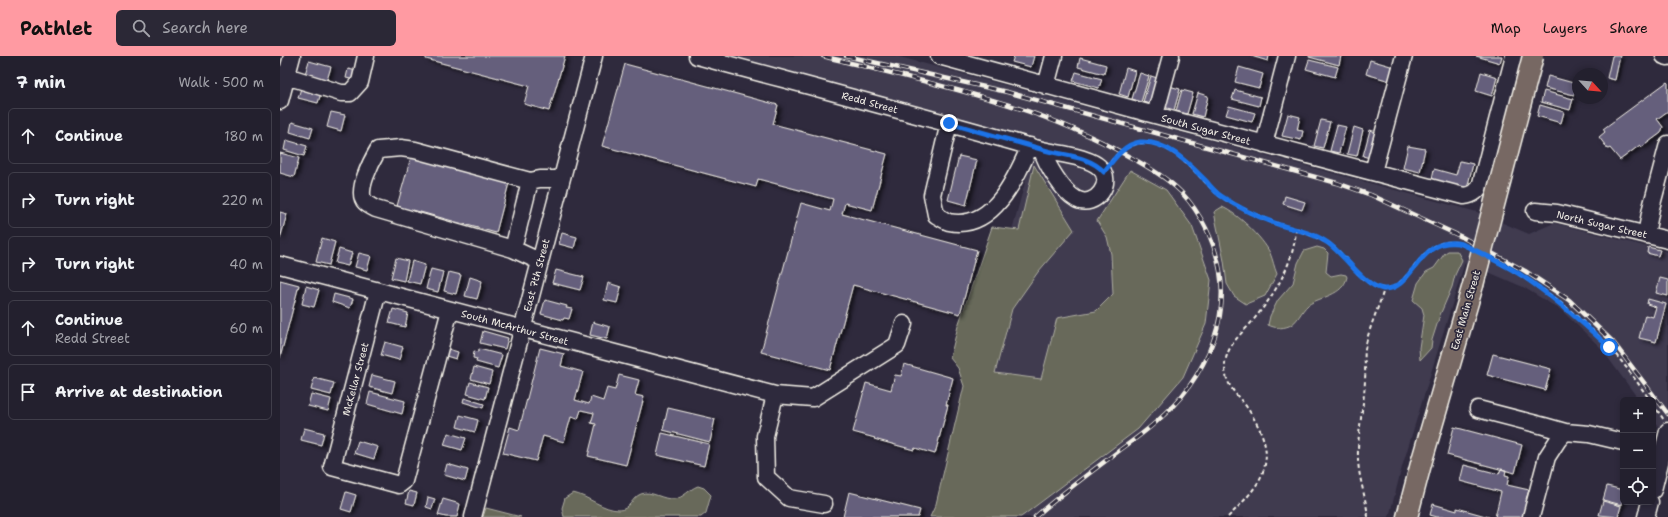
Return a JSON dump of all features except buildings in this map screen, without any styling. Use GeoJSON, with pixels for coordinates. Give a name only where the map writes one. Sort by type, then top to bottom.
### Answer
{"type":"FeatureCollection","features":[{"type":"Feature","properties":{"kind":"main road","name":"East Main Street"},"geometry":{"type":"LineString","coordinates":[[1407,517],[1424,452],[1473,284],[1533,56]]}},
{"type":"Feature","properties":{"kind":"street"},"geometry":{"type":"LineString","coordinates":[[280,101],[283,75],[292,56]]}},
{"type":"Feature","properties":{"kind":"street"},"geometry":{"type":"LineString","coordinates":[[283,75],[341,93],[350,93],[360,82],[366,56]]}},
{"type":"Feature","properties":{"kind":"street","name":"East 7th Street"},"geometry":{"type":"LineString","coordinates":[[473,517],[560,180],[594,56]]}},
{"type":"Feature","properties":{"kind":"street","name":"Redd Street"},"geometry":{"type":"LineString","coordinates":[[697,56],[949,123],[1036,148],[1078,158],[1099,166],[1104,172]]}},
{"type":"Feature","properties":{"kind":"street","name":"South Sugar Street"},"geometry":{"type":"LineString","coordinates":[[939,56],[1046,86],[1464,196],[1474,193],[1479,189],[1482,183],[1514,56]]}},
{"type":"Feature","properties":{"kind":"street"},"geometry":{"type":"LineString","coordinates":[[1046,86],[1054,56]]}},
{"type":"Feature","properties":{"kind":"street"},"geometry":{"type":"LineString","coordinates":[[1155,115],[1171,56]]}},
{"type":"Feature","properties":{"kind":"street"},"geometry":{"type":"LineString","coordinates":[[1264,144],[1287,56]]}},
{"type":"Feature","properties":{"kind":"street"},"geometry":{"type":"LineString","coordinates":[[1373,172],[1404,56]]}},
{"type":"Feature","properties":{"kind":"street"},"geometry":{"type":"LineString","coordinates":[[1664,56],[1668,57]]}},
{"type":"Feature","properties":{"kind":"street"},"geometry":{"type":"LineString","coordinates":[[949,123],[932,195],[936,215],[949,222],[973,222],[986,215],[1000,202],[1023,162],[1036,148],[1046,160],[1058,180],[1076,199],[1086,202],[1101,194],[1106,182],[1104,172]]}},
{"type":"Feature","properties":{"kind":"street"},"geometry":{"type":"LineString","coordinates":[[1646,235],[1651,208],[1668,144]]}},
{"type":"Feature","properties":{"kind":"street"},"geometry":{"type":"LineString","coordinates":[[540,261],[513,249],[376,209],[365,202],[361,195],[363,183],[373,158],[378,150],[401,148],[415,150],[530,181],[540,179],[560,180]]}},
{"type":"Feature","properties":{"kind":"street"},"geometry":{"type":"LineString","coordinates":[[513,249],[530,181]]}},
{"type":"Feature","properties":{"kind":"street","name":"North Sugar Street"},"geometry":{"type":"LineString","coordinates":[[1535,211],[1556,212],[1668,240]]}},
{"type":"Feature","properties":{"kind":"street","name":"South McArthur Street"},"geometry":{"type":"LineString","coordinates":[[280,265],[522,328],[750,390],[775,395],[813,398],[897,345],[904,324]]}},
{"type":"Feature","properties":{"kind":"street","name":"McKellar Street"},"geometry":{"type":"LineString","coordinates":[[378,291],[332,467],[399,485],[404,481],[450,310]]}},
{"type":"Feature","properties":{"kind":"street"},"geometry":{"type":"LineString","coordinates":[[775,395],[765,436],[766,477],[789,498],[824,504]]}},
{"type":"Feature","properties":{"kind":"street"},"geometry":{"type":"LineString","coordinates":[[1478,409],[1565,432],[1590,434],[1620,441]]}},
{"type":"Feature","properties":{"kind":"street"},"geometry":{"type":"LineString","coordinates":[[1656,469],[1658,450],[1666,426]]}},
{"type":"Feature","properties":{"kind":"street"},"geometry":{"type":"LineString","coordinates":[[1531,517],[1547,457],[1565,432]]}},
{"type":"Feature","properties":{"kind":"street"},"geometry":{"type":"LineString","coordinates":[[1646,517],[1649,505]]}},
{"type":"Feature","properties":{"kind":"path"},"geometry":{"type":"LineString","coordinates":[[1104,172],[1115,157],[1128,146],[1140,142],[1156,144],[1171,151],[1187,162],[1219,195],[1264,219],[1296,229],[1328,243],[1344,256],[1357,272],[1373,285],[1384,289],[1393,287],[1403,281],[1427,252],[1439,244],[1451,242],[1468,247]]}},
{"type":"Feature","properties":{"kind":"path"},"geometry":{"type":"LineString","coordinates":[[1228,517],[1251,494],[1265,467],[1266,453],[1264,439],[1257,424],[1247,408],[1233,392],[1226,378],[1225,364],[1228,351],[1235,339],[1267,303],[1279,283],[1289,263],[1295,246],[1296,229]]}},
{"type":"Feature","properties":{"kind":"path"},"geometry":{"type":"LineString","coordinates":[[1488,257],[1521,275],[1554,298],[1580,320],[1609,347],[1648,397]]}},
{"type":"Feature","properties":{"kind":"path"},"geometry":{"type":"LineString","coordinates":[[1368,517],[1367,500],[1358,460],[1366,379],[1364,362],[1371,325],[1384,289]]}},
{"type":"Feature","properties":{"kind":"path"},"geometry":{"type":"LineString","coordinates":[[1656,409],[1666,426]]}},
{"type":"Feature","properties":{"kind":"shaded area"},"geometry":{"type":"Polygon","coordinates":[[[725,56],[896,56],[1477,212],[1529,234],[1554,223],[1668,252],[1668,441],[1656,423],[1656,397],[1637,397],[1600,347],[1561,310],[1523,287],[1465,262],[1402,467],[1389,517],[933,517],[1037,139],[725,56]]]}},
{"type":"Feature","properties":{"kind":"green space"},"geometry":{"type":"Polygon","coordinates":[[[1034,165],[1074,230],[1038,272],[1012,309],[995,373],[1041,379],[1057,318],[1096,311],[1113,294],[1111,254],[1107,237],[1097,221],[1130,170],[1166,190],[1192,226],[1211,280],[1206,324],[1183,377],[1138,429],[1021,517],[930,517],[936,504],[964,386],[958,368],[950,358],[958,326],[992,227],[1019,230],[1034,165]]]}},
{"type":"Feature","properties":{"kind":"green space"},"geometry":{"type":"Polygon","coordinates":[[[1222,207],[1242,220],[1262,240],[1270,253],[1277,274],[1265,296],[1246,304],[1234,296],[1227,284],[1214,212],[1222,207]]]}},
{"type":"Feature","properties":{"kind":"green space"},"geometry":{"type":"Polygon","coordinates":[[[1317,247],[1324,249],[1328,253],[1326,272],[1331,276],[1341,274],[1346,275],[1347,277],[1345,283],[1331,295],[1308,305],[1295,322],[1289,326],[1278,328],[1268,325],[1270,316],[1278,300],[1293,283],[1298,263],[1304,251],[1317,247]]]}},
{"type":"Feature","properties":{"kind":"green space"},"geometry":{"type":"Polygon","coordinates":[[[1448,251],[1457,251],[1462,260],[1440,315],[1431,348],[1420,360],[1419,348],[1424,315],[1422,308],[1413,300],[1418,283],[1426,272],[1434,268],[1448,251]]]}},
{"type":"Feature","properties":{"kind":"green space"},"geometry":{"type":"Polygon","coordinates":[[[698,486],[704,488],[711,495],[706,513],[701,517],[564,517],[562,508],[565,498],[573,493],[607,508],[619,510],[626,508],[641,494],[649,493],[674,499],[681,497],[698,486]]]}},
{"type":"Feature","properties":{"kind":"green space"},"geometry":{"type":"Polygon","coordinates":[[[486,508],[521,517],[483,517],[486,508]]]}},
{"type":"Feature","properties":{"kind":"railway"},"geometry":{"type":"LineString","coordinates":[[823,56],[979,96],[1055,121],[1092,137],[1142,164],[1169,181],[1188,200],[1206,228],[1218,260],[1222,287],[1220,318],[1211,347],[1197,375],[1181,397],[1157,422],[1066,491],[1035,517]]}},
{"type":"Feature","properties":{"kind":"railway"},"geometry":{"type":"LineString","coordinates":[[846,56],[1007,92],[1337,183],[1371,195],[1462,237],[1525,271],[1569,300],[1613,342],[1668,414]]}},
{"type":"Feature","properties":{"kind":"route"},"geometry":{"type":"LineString","coordinates":[[949,123],[1042,150],[1091,162],[1099,166],[1104,172],[1115,157],[1128,146],[1140,142],[1156,144],[1171,151],[1187,162],[1219,195],[1264,219],[1308,233],[1328,243],[1344,256],[1357,272],[1373,285],[1384,289],[1393,287],[1403,281],[1427,252],[1439,244],[1451,242],[1462,244],[1521,275],[1554,298],[1609,347]]}}]}
